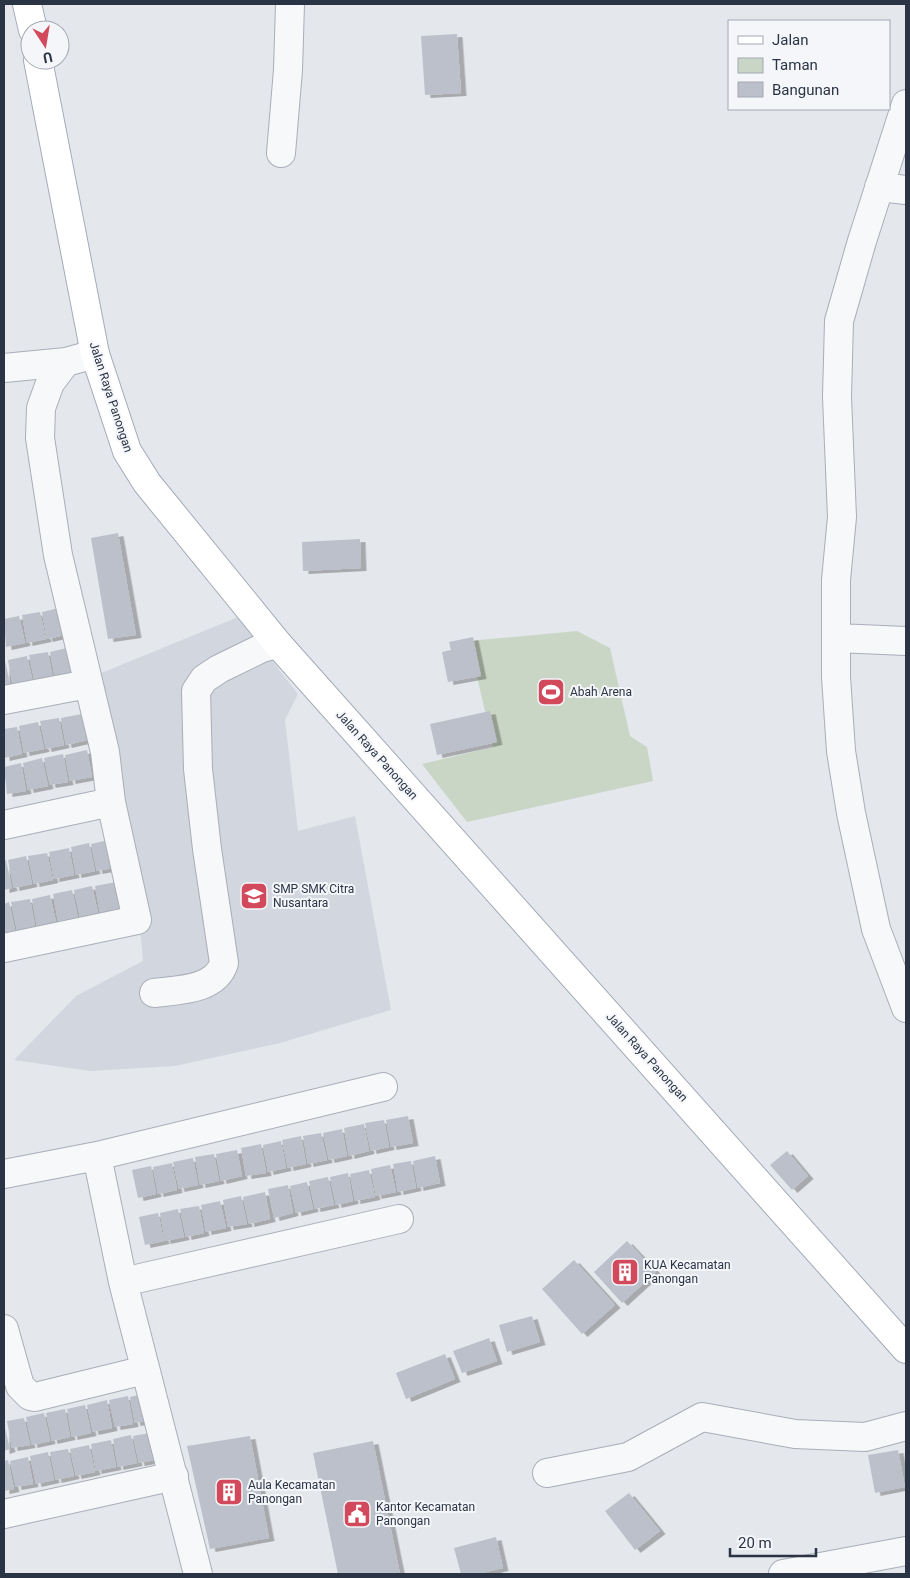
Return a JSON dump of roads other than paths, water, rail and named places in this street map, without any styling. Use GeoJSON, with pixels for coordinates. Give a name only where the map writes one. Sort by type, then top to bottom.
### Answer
{"type":"FeatureCollection","features":[{"type":"Feature","properties":{"kind":"main road"},"geometry":{"type":"LineString","coordinates":[[28,4],[31,20]]}},
{"type":"Feature","properties":{"kind":"main road","name":"Jalan Raya Panongan"},"geometry":{"type":"LineString","coordinates":[[40,70],[95,354],[124,443],[137,469],[278,644],[906,1349]]}},
{"type":"Feature","properties":{"kind":"street"},"geometry":{"type":"LineString","coordinates":[[281,153],[288,70],[290,4]]}},
{"type":"Feature","properties":{"kind":"street"},"geometry":{"type":"LineString","coordinates":[[903,990],[876,929],[851,813],[841,751],[836,677],[836,580],[842,516],[837,397],[839,321],[862,241],[906,104]]}},
{"type":"Feature","properties":{"kind":"street"},"geometry":{"type":"LineString","coordinates":[[879,187],[906,190]]}},
{"type":"Feature","properties":{"kind":"street"},"geometry":{"type":"LineString","coordinates":[[4,368],[66,362],[95,354]]}},
{"type":"Feature","properties":{"kind":"street"},"geometry":{"type":"LineString","coordinates":[[4,948],[137,920],[111,802],[105,752],[58,555],[40,438],[41,408],[50,383],[66,362]]}},
{"type":"Feature","properties":{"kind":"street"},"geometry":{"type":"LineString","coordinates":[[836,638],[906,640]]}},
{"type":"Feature","properties":{"kind":"street"},"geometry":{"type":"LineString","coordinates":[[154,993],[183,990],[213,980],[221,972],[224,962],[207,849],[198,769],[196,691],[204,679],[219,670],[262,648],[278,644]]}},
{"type":"Feature","properties":{"kind":"street"},"geometry":{"type":"LineString","coordinates":[[4,700],[88,684]]}},
{"type":"Feature","properties":{"kind":"street"},"geometry":{"type":"LineString","coordinates":[[4,825],[111,802]]}},
{"type":"Feature","properties":{"kind":"street"},"geometry":{"type":"LineString","coordinates":[[4,1174],[97,1156],[382,1087]]}},
{"type":"Feature","properties":{"kind":"street"},"geometry":{"type":"LineString","coordinates":[[97,1156],[123,1282],[198,1574]]}},
{"type":"Feature","properties":{"kind":"street"},"geometry":{"type":"LineString","coordinates":[[123,1282],[399,1219]]}},
{"type":"Feature","properties":{"kind":"street"},"geometry":{"type":"LineString","coordinates":[[4,1329],[20,1386],[30,1396],[35,1397],[145,1370]]}},
{"type":"Feature","properties":{"kind":"street"},"geometry":{"type":"LineString","coordinates":[[547,1473],[628,1457],[702,1417],[804,1435],[865,1436],[906,1426]]}},
{"type":"Feature","properties":{"kind":"street"},"geometry":{"type":"LineString","coordinates":[[4,1514],[174,1476]]}},
{"type":"Feature","properties":{"kind":"street"},"geometry":{"type":"LineString","coordinates":[[783,1574],[906,1552]]}},
{"type":"Feature","properties":{"kind":"place","name":"Abah Arena"},"geometry":{"type":"Point","coordinates":[551,692]}},
{"type":"Feature","properties":{"kind":"place","name":"SMP SMK Citra Nusantara"},"geometry":{"type":"Point","coordinates":[254,896]}},
{"type":"Feature","properties":{"kind":"place","name":"KUA Kecamatan Panongan"},"geometry":{"type":"Point","coordinates":[625,1272]}},
{"type":"Feature","properties":{"kind":"place","name":"Aula Kecamatan Panongan"},"geometry":{"type":"Point","coordinates":[229,1492]}},
{"type":"Feature","properties":{"kind":"place","name":"Kantor Kecamatan Panongan"},"geometry":{"type":"Point","coordinates":[357,1514]}}]}
